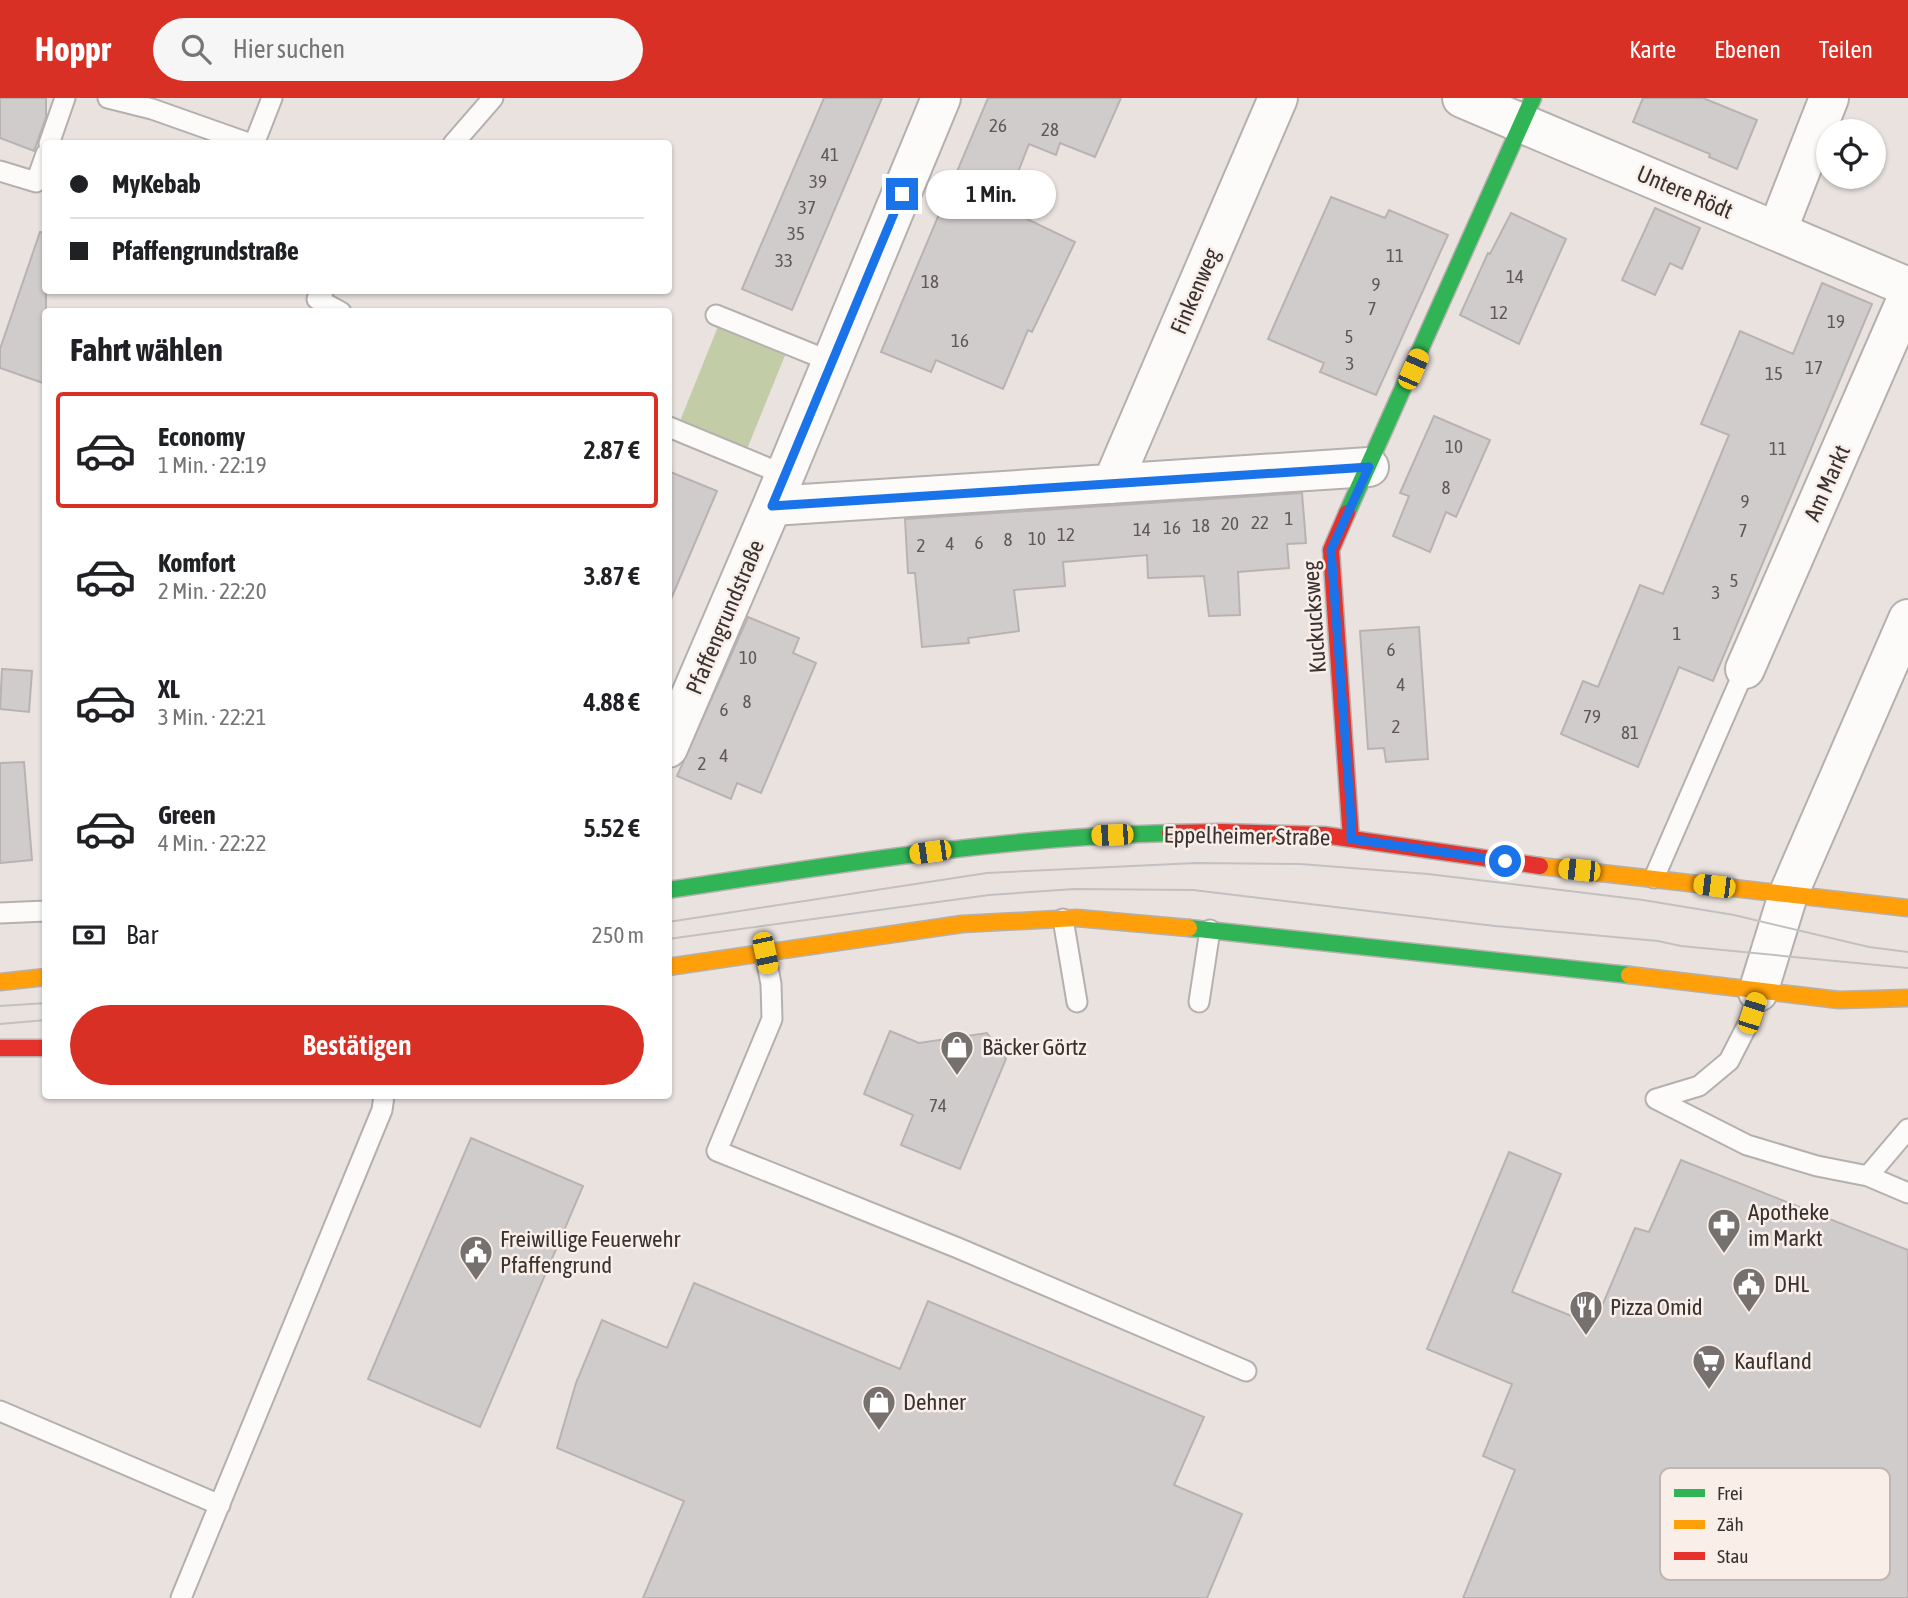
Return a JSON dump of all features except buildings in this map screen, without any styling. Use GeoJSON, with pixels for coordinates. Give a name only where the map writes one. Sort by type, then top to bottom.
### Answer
{"type":"FeatureCollection","features":[{"type":"Feature","properties":{"kind":"main road","name":"Kuckucksweg"},"geometry":{"type":"LineString","coordinates":[[1351,839],[1331,550],[1527,111]]}},
{"type":"Feature","properties":{"kind":"main road","name":"Eppelheimer Straße"},"geometry":{"type":"LineString","coordinates":[[672,889],[953,848],[1089,836],[1205,832],[1303,834],[1351,839],[1480,859],[1908,908]]}},
{"type":"Feature","properties":{"kind":"main road"},"geometry":{"type":"LineString","coordinates":[[672,966],[962,924],[1063,919],[1210,930],[1307,943],[1418,951],[1839,1000],[1908,998]]}},
{"type":"Feature","properties":{"kind":"main road"},"geometry":{"type":"LineString","coordinates":[[0,982],[42,977]]}},
{"type":"Feature","properties":{"kind":"main road"},"geometry":{"type":"LineString","coordinates":[[0,1048],[42,1048]]}},
{"type":"Feature","properties":{"kind":"street","name":"Pfaffengrundstraße"},"geometry":{"type":"LineString","coordinates":[[672,739],[779,491],[941,98]]}},
{"type":"Feature","properties":{"kind":"street","name":"Finkenweg"},"geometry":{"type":"LineString","coordinates":[[1112,484],[1278,98]]}},
{"type":"Feature","properties":{"kind":"street","name":"Untere Rödt"},"geometry":{"type":"LineString","coordinates":[[1462,98],[1527,111],[1777,232],[1908,287]]}},
{"type":"Feature","properties":{"kind":"street"},"geometry":{"type":"LineString","coordinates":[[1777,232],[1829,98]]}},
{"type":"Feature","properties":{"kind":"street","name":"Am Markt"},"geometry":{"type":"LineString","coordinates":[[1745,669],[1908,296]]}},
{"type":"Feature","properties":{"kind":"street"},"geometry":{"type":"LineString","coordinates":[[779,491],[1112,484],[1369,467]]}},
{"type":"Feature","properties":{"kind":"street"},"geometry":{"type":"LineString","coordinates":[[1758,992],[1788,895],[1908,619]]}},
{"type":"Feature","properties":{"kind":"lane"},"geometry":{"type":"LineString","coordinates":[[50,140],[65,98]]}},
{"type":"Feature","properties":{"kind":"lane"},"geometry":{"type":"LineString","coordinates":[[108,98],[154,104],[242,140]]}},
{"type":"Feature","properties":{"kind":"lane"},"geometry":{"type":"LineString","coordinates":[[254,140],[272,98]]}},
{"type":"Feature","properties":{"kind":"lane"},"geometry":{"type":"LineString","coordinates":[[456,140],[493,98]]}},
{"type":"Feature","properties":{"kind":"lane"},"geometry":{"type":"LineString","coordinates":[[0,171],[36,182],[42,165]]}},
{"type":"Feature","properties":{"kind":"lane"},"geometry":{"type":"LineString","coordinates":[[321,294],[317,299],[334,308]]}},
{"type":"Feature","properties":{"kind":"lane"},"geometry":{"type":"LineString","coordinates":[[716,314],[832,362]]}},
{"type":"Feature","properties":{"kind":"lane"},"geometry":{"type":"LineString","coordinates":[[672,429],[779,491]]}},
{"type":"Feature","properties":{"kind":"lane"},"geometry":{"type":"LineString","coordinates":[[1654,878],[1745,669]]}},
{"type":"Feature","properties":{"kind":"lane"},"geometry":{"type":"LineString","coordinates":[[0,913],[42,911]]}},
{"type":"Feature","properties":{"kind":"lane"},"geometry":{"type":"LineString","coordinates":[[1063,919],[1077,1002]]}},
{"type":"Feature","properties":{"kind":"lane"},"geometry":{"type":"LineString","coordinates":[[1199,1002],[1210,930]]}},
{"type":"Feature","properties":{"kind":"lane"},"geometry":{"type":"LineString","coordinates":[[765,953],[771,984],[772,1019],[717,1151],[958,1248],[1245,1371]]}},
{"type":"Feature","properties":{"kind":"lane"},"geometry":{"type":"LineString","coordinates":[[1758,992],[1750,1020],[1729,1061],[1699,1086],[1656,1098],[1747,1145],[1817,1166],[1868,1176],[1908,1193]]}},
{"type":"Feature","properties":{"kind":"lane"},"geometry":{"type":"LineString","coordinates":[[181,1598],[382,1110],[384,1099]]}},
{"type":"Feature","properties":{"kind":"lane"},"geometry":{"type":"LineString","coordinates":[[1868,1176],[1908,1129]]}},
{"type":"Feature","properties":{"kind":"lane"},"geometry":{"type":"LineString","coordinates":[[0,1411],[220,1506]]}},
{"type":"Feature","properties":{"kind":"green space"},"geometry":{"type":"Polygon","coordinates":[[[719,324],[786,353],[747,449],[680,421],[719,324]]]}},
{"type":"Feature","properties":{"kind":"tram line"},"geometry":{"type":"LineString","coordinates":[[672,921],[987,873],[1196,863],[1300,864],[1428,874],[1643,900],[1734,915],[1869,947],[1908,952]]}},
{"type":"Feature","properties":{"kind":"tram line"},"geometry":{"type":"LineString","coordinates":[[672,938],[989,895],[1074,889],[1193,890],[1495,926],[1908,968]]}},
{"type":"Feature","properties":{"kind":"tram line"},"geometry":{"type":"LineString","coordinates":[[0,1006],[42,1003]]}},
{"type":"Feature","properties":{"kind":"tram line"},"geometry":{"type":"LineString","coordinates":[[0,1024],[42,1020]]}},
{"type":"Feature","properties":{"kind":"traffic: fast"},"geometry":{"type":"LineString","coordinates":[[1347,513],[1533,98]]}},
{"type":"Feature","properties":{"kind":"traffic: fast"},"geometry":{"type":"LineString","coordinates":[[672,889],[981,846],[1170,833]]}},
{"type":"Feature","properties":{"kind":"traffic: fast"},"geometry":{"type":"LineString","coordinates":[[1189,928],[1629,975]]}},
{"type":"Feature","properties":{"kind":"traffic: slow"},"geometry":{"type":"LineString","coordinates":[[1540,866],[1908,908]]}},
{"type":"Feature","properties":{"kind":"traffic: slow"},"geometry":{"type":"LineString","coordinates":[[672,966],[962,924],[1077,918],[1189,928]]}},
{"type":"Feature","properties":{"kind":"traffic: slow"},"geometry":{"type":"LineString","coordinates":[[1629,975],[1839,1000],[1908,998]]}},
{"type":"Feature","properties":{"kind":"traffic: slow"},"geometry":{"type":"LineString","coordinates":[[0,982],[42,977]]}},
{"type":"Feature","properties":{"kind":"traffic: jam"},"geometry":{"type":"LineString","coordinates":[[1347,513],[1331,550],[1351,839]]}},
{"type":"Feature","properties":{"kind":"traffic: jam"},"geometry":{"type":"LineString","coordinates":[[1170,833],[1324,835],[1540,866]]}},
{"type":"Feature","properties":{"kind":"traffic: jam"},"geometry":{"type":"LineString","coordinates":[[0,1048],[42,1048]]}},
{"type":"Feature","properties":{"kind":"place","name":"Bäcker Görtz"},"geometry":{"type":"Point","coordinates":[957,1077]}},
{"type":"Feature","properties":{"kind":"place","name":"Apotheke im Markt"},"geometry":{"type":"Point","coordinates":[1724,1255]}},
{"type":"Feature","properties":{"kind":"place","name":"Freiwillige Feuerwehr Pfaffengrund"},"geometry":{"type":"Point","coordinates":[476,1282]}},
{"type":"Feature","properties":{"kind":"place","name":"DHL"},"geometry":{"type":"Point","coordinates":[1749,1314]}},
{"type":"Feature","properties":{"kind":"place","name":"Pizza Omid"},"geometry":{"type":"Point","coordinates":[1586,1337]}},
{"type":"Feature","properties":{"kind":"place","name":"Kaufland"},"geometry":{"type":"Point","coordinates":[1709,1391]}},
{"type":"Feature","properties":{"kind":"place","name":"Dehner"},"geometry":{"type":"Point","coordinates":[879,1432]}},
{"type":"Feature","properties":{"kind":"route"},"geometry":{"type":"LineString","coordinates":[[902,194],[772,506],[1369,467],[1331,550],[1351,839],[1505,861]]}}]}
